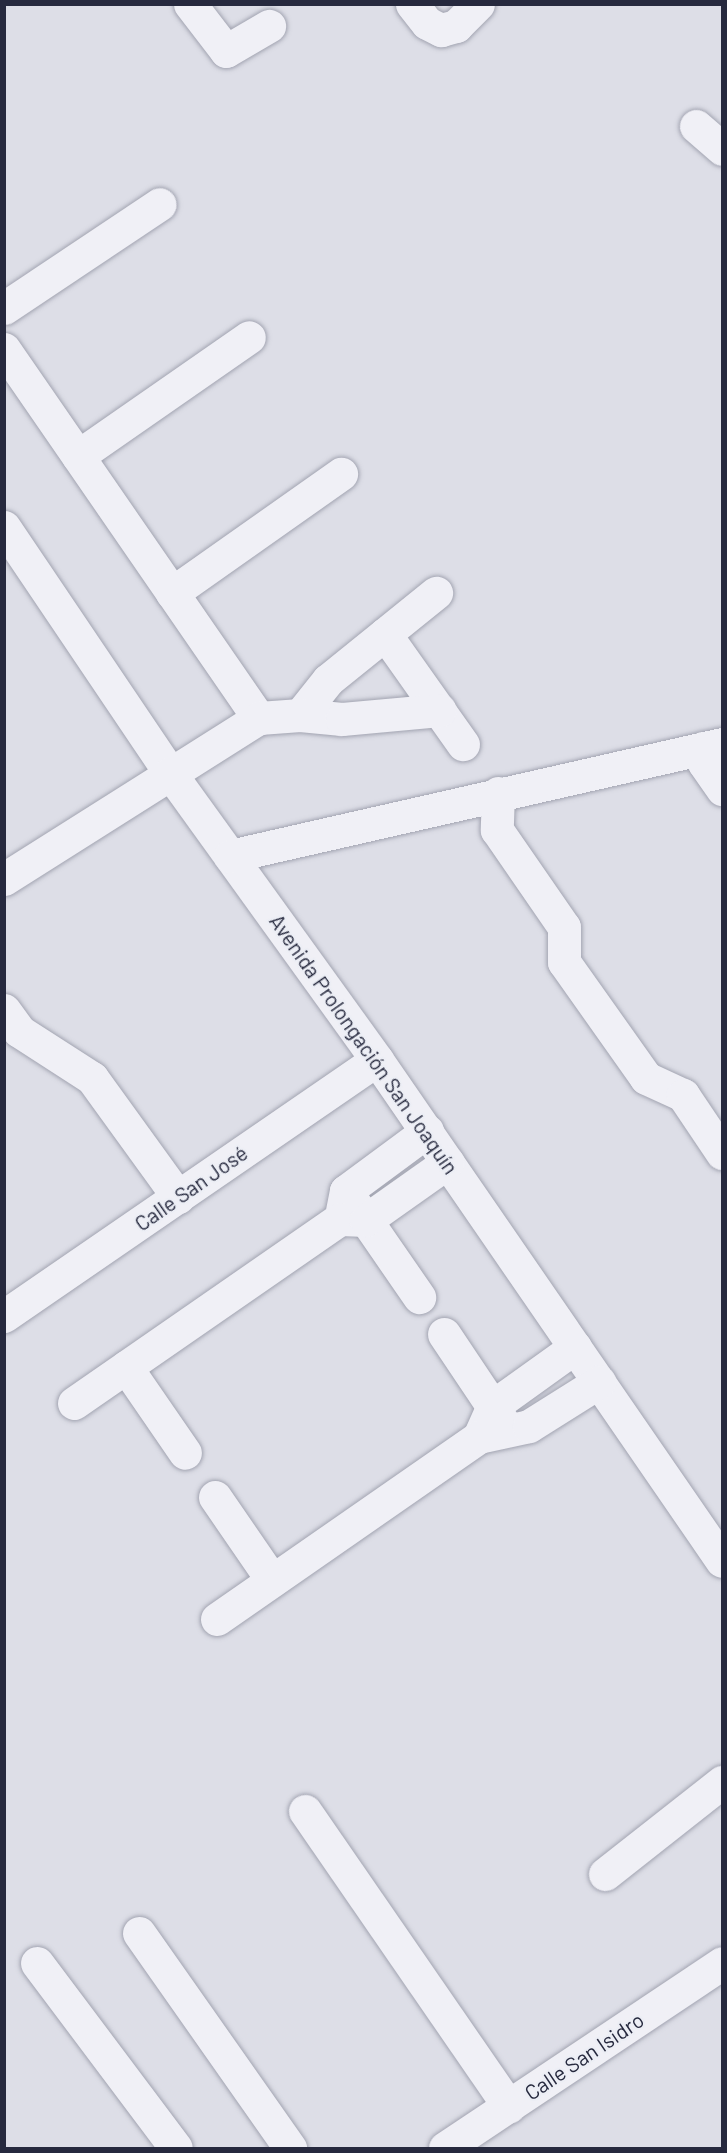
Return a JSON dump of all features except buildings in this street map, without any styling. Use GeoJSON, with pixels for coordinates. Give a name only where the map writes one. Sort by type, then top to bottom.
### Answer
{"type":"FeatureCollection","features":[{"type":"Feature","properties":{"kind":"street"},"geometry":{"type":"LineString","coordinates":[[190,4],[226,51],[269,26]]}},
{"type":"Feature","properties":{"kind":"street"},"geometry":{"type":"LineString","coordinates":[[412,4],[427,23],[441,30],[456,26],[478,4]]}},
{"type":"Feature","properties":{"kind":"street"},"geometry":{"type":"LineString","coordinates":[[696,126],[723,148]]}},
{"type":"Feature","properties":{"kind":"street"},"geometry":{"type":"LineString","coordinates":[[4,308],[160,204]]}},
{"type":"Feature","properties":{"kind":"street"},"geometry":{"type":"LineString","coordinates":[[78,456],[249,337]]}},
{"type":"Feature","properties":{"kind":"street"},"geometry":{"type":"LineString","coordinates":[[4,349],[259,718]]}},
{"type":"Feature","properties":{"kind":"street"},"geometry":{"type":"LineString","coordinates":[[172,593],[341,474]]}},
{"type":"Feature","properties":{"kind":"street","name":"Avenida Prolongación San Joaquín"},"geometry":{"type":"LineString","coordinates":[[4,527],[170,773],[427,1131],[723,1561]]}},
{"type":"Feature","properties":{"kind":"street"},"geometry":{"type":"LineString","coordinates":[[300,715],[328,680],[436,593]]}},
{"type":"Feature","properties":{"kind":"street"},"geometry":{"type":"LineString","coordinates":[[385,634],[463,744]]}},
{"type":"Feature","properties":{"kind":"street"},"geometry":{"type":"LineString","coordinates":[[4,879],[259,718],[300,715],[342,719],[440,710]]}},
{"type":"Feature","properties":{"kind":"street"},"geometry":{"type":"LineString","coordinates":[[713,746],[704,763],[723,789]]}},
{"type":"Feature","properties":{"kind":"street"},"geometry":{"type":"LineString","coordinates":[[230,856],[498,793],[713,746]]}},
{"type":"Feature","properties":{"kind":"street"},"geometry":{"type":"LineString","coordinates":[[498,793],[497,831],[564,927],[564,963],[646,1078],[683,1095],[723,1153]]}},
{"type":"Feature","properties":{"kind":"street"},"geometry":{"type":"LineString","coordinates":[[4,1010],[20,1031],[92,1077],[178,1197]]}},
{"type":"Feature","properties":{"kind":"street","name":"Calle San José"},"geometry":{"type":"LineString","coordinates":[[4,1316],[377,1060]]}},
{"type":"Feature","properties":{"kind":"street"},"geometry":{"type":"LineString","coordinates":[[351,1210],[427,1131]]}},
{"type":"Feature","properties":{"kind":"street"},"geometry":{"type":"LineString","coordinates":[[74,1403],[351,1210],[448,1162]]}},
{"type":"Feature","properties":{"kind":"street"},"geometry":{"type":"LineString","coordinates":[[351,1210],[419,1297]]}},
{"type":"Feature","properties":{"kind":"street"},"geometry":{"type":"LineString","coordinates":[[444,1334],[511,1433]]}},
{"type":"Feature","properties":{"kind":"street"},"geometry":{"type":"LineString","coordinates":[[479,1437],[492,1406],[575,1347]]}},
{"type":"Feature","properties":{"kind":"street"},"geometry":{"type":"LineString","coordinates":[[126,1367],[185,1453]]}},
{"type":"Feature","properties":{"kind":"street"},"geometry":{"type":"LineString","coordinates":[[217,1619],[479,1437],[511,1433],[528,1426],[599,1382]]}},
{"type":"Feature","properties":{"kind":"street"},"geometry":{"type":"LineString","coordinates":[[215,1497],[272,1580]]}},
{"type":"Feature","properties":{"kind":"street"},"geometry":{"type":"LineString","coordinates":[[605,1874],[723,1782]]}},
{"type":"Feature","properties":{"kind":"street"},"geometry":{"type":"LineString","coordinates":[[305,1811],[509,2107]]}},
{"type":"Feature","properties":{"kind":"street"},"geometry":{"type":"LineString","coordinates":[[139,1933],[290,2148]]}},
{"type":"Feature","properties":{"kind":"street"},"geometry":{"type":"LineString","coordinates":[[37,1962],[176,2148]]}},
{"type":"Feature","properties":{"kind":"street","name":"Calle San Isidro"},"geometry":{"type":"LineString","coordinates":[[445,2148],[723,1963]]}}]}
